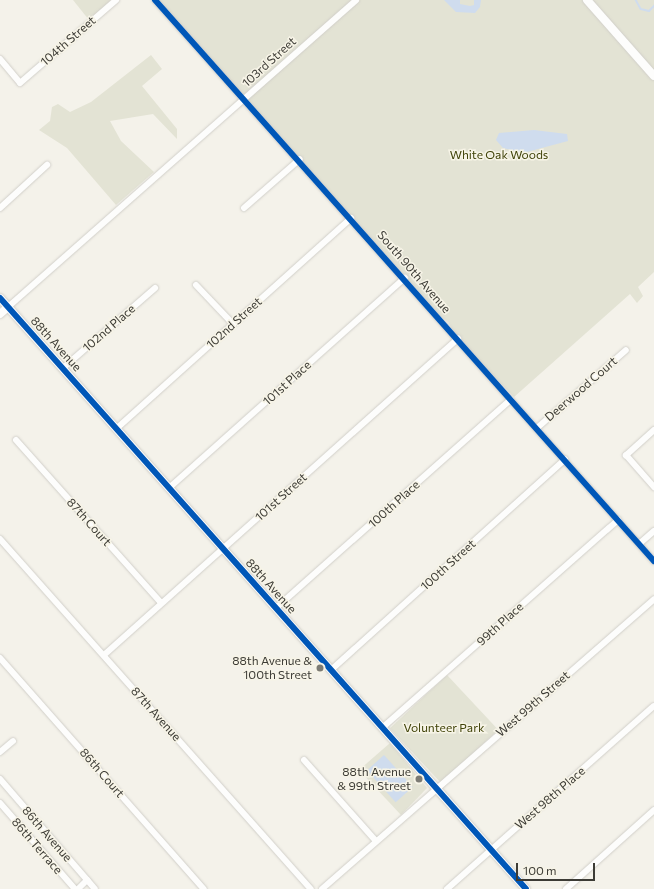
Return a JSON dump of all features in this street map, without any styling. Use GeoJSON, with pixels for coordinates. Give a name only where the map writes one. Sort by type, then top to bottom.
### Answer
{"type":"FeatureCollection","features":[{"type":"Feature","properties":{"kind":"street","name":"104th Street"},"geometry":{"type":"LineString","coordinates":[[0,59],[20,83],[116,0]]}},
{"type":"Feature","properties":{"kind":"street","name":"South 90th Avenue"},"geometry":{"type":"LineString","coordinates":[[155,0],[246,98],[654,561]]}},
{"type":"Feature","properties":{"kind":"street","name":"103rd Street"},"geometry":{"type":"LineString","coordinates":[[0,314],[356,0]]}},
{"type":"Feature","properties":{"kind":"street"},"geometry":{"type":"LineString","coordinates":[[587,0],[654,76]]}},
{"type":"Feature","properties":{"kind":"street"},"geometry":{"type":"LineString","coordinates":[[244,208],[300,159]]}},
{"type":"Feature","properties":{"kind":"street"},"geometry":{"type":"LineString","coordinates":[[0,208],[46,165]]}},
{"type":"Feature","properties":{"kind":"street","name":"102nd Street"},"geometry":{"type":"LineString","coordinates":[[116,429],[352,218]]}},
{"type":"Feature","properties":{"kind":"street","name":"101st Place"},"geometry":{"type":"LineString","coordinates":[[169,488],[405,278]]}},
{"type":"Feature","properties":{"kind":"street"},"geometry":{"type":"LineString","coordinates":[[196,285],[233,324]]}},
{"type":"Feature","properties":{"kind":"street","name":"102nd Place"},"geometry":{"type":"LineString","coordinates":[[63,368],[154,288]]}},
{"type":"Feature","properties":{"kind":"street","name":"88th Avenue"},"geometry":{"type":"LineString","coordinates":[[0,298],[526,889]]}},
{"type":"Feature","properties":{"kind":"street","name":"101st Street"},"geometry":{"type":"LineString","coordinates":[[104,655],[458,339]]}},
{"type":"Feature","properties":{"kind":"street","name":"Deerwood Court"},"geometry":{"type":"LineString","coordinates":[[537,428],[626,350]]}},
{"type":"Feature","properties":{"kind":"street","name":"100th Place"},"geometry":{"type":"LineString","coordinates":[[276,608],[511,399]]}},
{"type":"Feature","properties":{"kind":"street"},"geometry":{"type":"LineString","coordinates":[[654,430],[626,455],[654,487]]}},
{"type":"Feature","properties":{"kind":"street","name":"87th Court"},"geometry":{"type":"LineString","coordinates":[[16,440],[161,603]]}},
{"type":"Feature","properties":{"kind":"street","name":"100th Street"},"geometry":{"type":"LineString","coordinates":[[331,670],[565,460]]}},
{"type":"Feature","properties":{"kind":"street","name":"99th Place"},"geometry":{"type":"LineString","coordinates":[[382,728],[618,520]]}},
{"type":"Feature","properties":{"kind":"street"},"geometry":{"type":"LineString","coordinates":[[639,544],[654,531]]}},
{"type":"Feature","properties":{"kind":"street","name":"87th Avenue"},"geometry":{"type":"LineString","coordinates":[[0,539],[311,889]]}},
{"type":"Feature","properties":{"kind":"street","name":"West 99th Street"},"geometry":{"type":"LineString","coordinates":[[322,889],[654,599]]}},
{"type":"Feature","properties":{"kind":"street","name":"86th Court"},"geometry":{"type":"LineString","coordinates":[[0,658],[204,889]]}},
{"type":"Feature","properties":{"kind":"street","name":"West 98th Place"},"geometry":{"type":"LineString","coordinates":[[447,889],[654,706]]}},
{"type":"Feature","properties":{"kind":"street"},"geometry":{"type":"LineString","coordinates":[[0,752],[13,741]]}},
{"type":"Feature","properties":{"kind":"street"},"geometry":{"type":"LineString","coordinates":[[304,760],[376,841]]}},
{"type":"Feature","properties":{"kind":"street","name":"86th Avenue"},"geometry":{"type":"LineString","coordinates":[[0,779],[95,889]]}},
{"type":"Feature","properties":{"kind":"street","name":"86th Terrace"},"geometry":{"type":"LineString","coordinates":[[0,803],[76,889]]}},
{"type":"Feature","properties":{"kind":"street"},"geometry":{"type":"LineString","coordinates":[[566,889],[654,810]]}},
{"type":"Feature","properties":{"kind":"street"},"geometry":{"type":"LineString","coordinates":[[76,889],[87,880]]}},
{"type":"Feature","properties":{"kind":"green space"},"geometry":{"type":"Polygon","coordinates":[[[73,0],[111,0],[89,20],[73,0]]]}},
{"type":"Feature","properties":{"kind":"green space","name":"White Oak Woods"},"geometry":{"type":"Polygon","coordinates":[[[155,0],[654,0],[654,272],[638,287],[643,296],[637,303],[630,294],[514,397],[458,339],[448,322],[427,306],[155,0]]]}},
{"type":"Feature","properties":{"kind":"green space"},"geometry":{"type":"Polygon","coordinates":[[[151,55],[162,69],[142,86],[177,129],[177,139],[153,114],[110,121],[121,141],[154,172],[116,205],[67,148],[39,130],[50,121],[52,107],[58,104],[70,112],[91,102],[151,55]]]}},
{"type":"Feature","properties":{"kind":"green space","name":"Volunteer Park"},"geometry":{"type":"Polygon","coordinates":[[[447,675],[498,730],[441,783],[390,728],[447,675]]]}},
{"type":"Feature","properties":{"kind":"green space"},"geometry":{"type":"Polygon","coordinates":[[[390,743],[427,788],[401,815],[359,770],[390,743]]]}},
{"type":"Feature","properties":{"kind":"water"},"geometry":{"type":"Polygon","coordinates":[[[444,0],[460,0],[460,4],[470,6],[474,5],[474,0],[481,0],[480,7],[475,13],[456,12],[444,0]]]}},
{"type":"Feature","properties":{"kind":"water"},"geometry":{"type":"Polygon","coordinates":[[[534,130],[567,134],[568,141],[523,153],[503,148],[496,140],[499,133],[534,130]]]}},
{"type":"Feature","properties":{"kind":"water"},"geometry":{"type":"Polygon","coordinates":[[[384,755],[413,787],[396,802],[367,770],[384,755]]]}},
{"type":"Feature","properties":{"kind":"waterway"},"geometry":{"type":"LineString","coordinates":[[636,0],[641,9],[649,11],[654,6]]}},
{"type":"Feature","properties":{"kind":"cycle path"},"geometry":{"type":"LineString","coordinates":[[155,0],[654,561]]}},
{"type":"Feature","properties":{"kind":"cycle path"},"geometry":{"type":"LineString","coordinates":[[0,298],[526,889]]}},
{"type":"Feature","properties":{"kind":"place","name":"88th Avenue & 100th Street"},"geometry":{"type":"Point","coordinates":[320,668]}},
{"type":"Feature","properties":{"kind":"place","name":"88th Avenue & 99th Street"},"geometry":{"type":"Point","coordinates":[419,779]}}]}
